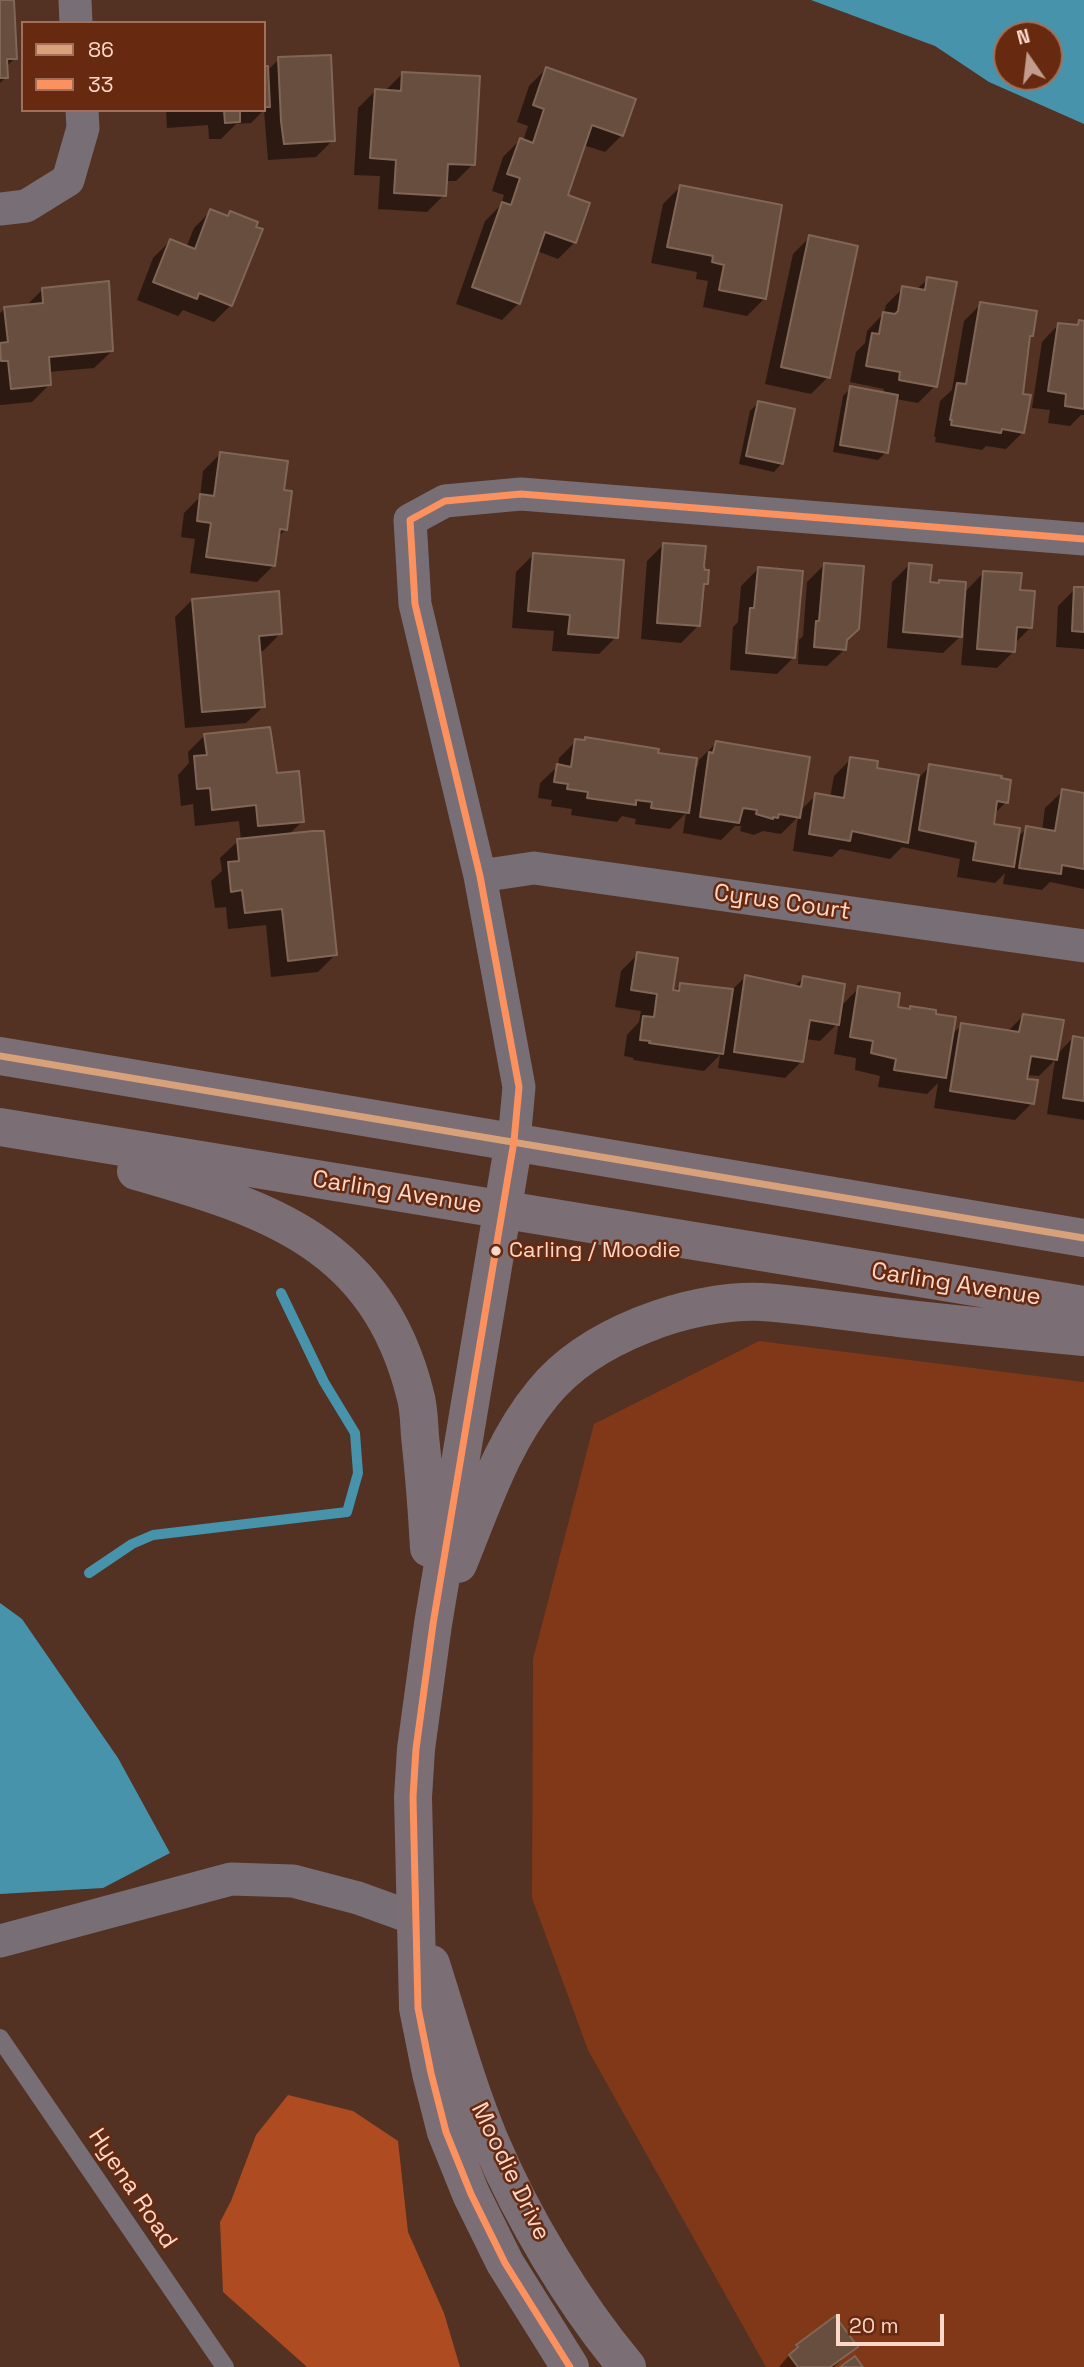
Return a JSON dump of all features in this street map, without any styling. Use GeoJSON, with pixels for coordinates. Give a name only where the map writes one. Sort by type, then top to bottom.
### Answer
{"type":"FeatureCollection","features":[{"type":"Feature","properties":{"kind":"main road"},"geometry":{"type":"LineString","coordinates":[[0,1056],[1084,1238]]}},
{"type":"Feature","properties":{"kind":"main road"},"geometry":{"type":"LineString","coordinates":[[0,1130],[232,1200],[295,1228],[355,1276],[368,1291],[402,1350],[416,1396],[426,1495],[433,1624]]}},
{"type":"Feature","properties":{"kind":"main road","name":"Carling Avenue"},"geometry":{"type":"LineString","coordinates":[[0,1130],[1084,1305]]}},
{"type":"Feature","properties":{"kind":"main road","name":"Moodie Drive"},"geometry":{"type":"LineString","coordinates":[[513,1141],[433,1624],[415,1749],[413,1797],[418,2008],[446,2132],[471,2194],[505,2263],[570,2367]]}},
{"type":"Feature","properties":{"kind":"main road"},"geometry":{"type":"LineString","coordinates":[[433,1624],[515,1433],[536,1403],[568,1366],[605,1342],[641,1326],[685,1311],[760,1302],[1084,1337]]}},
{"type":"Feature","properties":{"kind":"main road","name":"Moodie Drive"},"geometry":{"type":"LineString","coordinates":[[416,1919],[465,2073],[490,2141],[519,2201],[559,2271],[586,2313],[627,2367]]}},
{"type":"Feature","properties":{"kind":"street"},"geometry":{"type":"LineString","coordinates":[[75,0],[76,21]]}},
{"type":"Feature","properties":{"kind":"street"},"geometry":{"type":"LineString","coordinates":[[13,208],[68,180],[83,128],[82,112]]}},
{"type":"Feature","properties":{"kind":"street"},"geometry":{"type":"LineString","coordinates":[[513,1141],[519,1087],[480,876],[415,604],[410,520],[445,501],[521,494],[1084,539]]}},
{"type":"Feature","properties":{"kind":"street","name":"Cyrus Court"},"geometry":{"type":"LineString","coordinates":[[480,876],[534,868],[1084,946]]}},
{"type":"Feature","properties":{"kind":"street"},"geometry":{"type":"LineString","coordinates":[[0,1941],[231,1879],[293,1881],[358,1898],[416,1919]]}},
{"type":"Feature","properties":{"kind":"lane","name":"Hyena Road"},"geometry":{"type":"LineString","coordinates":[[0,2038],[225,2367]]}},
{"type":"Feature","properties":{"kind":"shaded area"},"geometry":{"type":"Polygon","coordinates":[[[759,1341],[1084,1382],[1084,2367],[766,2367],[588,2050],[532,1898],[533,1659],[594,1424],[759,1341]]]}},
{"type":"Feature","properties":{"kind":"shaded area"},"geometry":{"type":"Polygon","coordinates":[[[288,2095],[353,2111],[398,2141],[408,2232],[444,2313],[460,2367],[307,2367],[223,2292],[220,2222],[231,2201],[256,2135],[288,2095]]]}},
{"type":"Feature","properties":{"kind":"water"},"geometry":{"type":"Polygon","coordinates":[[[811,0],[1084,0],[1084,124],[1009,91],[1063,91],[1063,21],[993,21],[993,84],[935,46],[811,0]]]}},
{"type":"Feature","properties":{"kind":"water"},"geometry":{"type":"Polygon","coordinates":[[[0,1603],[22,1619],[118,1758],[170,1853],[103,1888],[0,1894],[0,1603]]]}},
{"type":"Feature","properties":{"kind":"building"},"geometry":{"type":"Polygon","coordinates":[[[0,0],[14,0],[17,59],[7,59],[8,78],[0,78],[0,0]]]}},
{"type":"Feature","properties":{"kind":"building"},"geometry":{"type":"Polygon","coordinates":[[[331,55],[335,141],[284,144],[278,57],[331,55]]]}},
{"type":"Feature","properties":{"kind":"building"},"geometry":{"type":"Polygon","coordinates":[[[266,66],[268,66],[270,107],[266,107],[266,66]]]}},
{"type":"Feature","properties":{"kind":"building"},"geometry":{"type":"Polygon","coordinates":[[[546,67],[636,99],[623,136],[592,125],[568,195],[590,203],[576,243],[545,232],[520,304],[472,287],[502,202],[511,205],[520,178],[507,174],[520,138],[533,143],[544,109],[533,105],[546,67]]]}},
{"type":"Feature","properties":{"kind":"building"},"geometry":{"type":"Polygon","coordinates":[[[402,72],[480,76],[475,165],[448,164],[446,196],[394,193],[396,160],[370,158],[375,89],[401,91],[402,72]]]}},
{"type":"Feature","properties":{"kind":"building"},"geometry":{"type":"Polygon","coordinates":[[[224,112],[240,112],[240,122],[225,123],[224,112]]]}},
{"type":"Feature","properties":{"kind":"building"},"geometry":{"type":"Polygon","coordinates":[[[680,185],[782,205],[766,299],[719,290],[724,265],[712,262],[713,256],[667,247],[680,185]]]}},
{"type":"Feature","properties":{"kind":"building"},"geometry":{"type":"Polygon","coordinates":[[[210,209],[228,216],[230,211],[258,222],[256,227],[263,229],[232,306],[199,293],[197,299],[153,282],[170,239],[195,249],[210,209]]]}},
{"type":"Feature","properties":{"kind":"building"},"geometry":{"type":"Polygon","coordinates":[[[809,235],[858,246],[830,378],[781,367],[809,235]]]}},
{"type":"Feature","properties":{"kind":"building"},"geometry":{"type":"Polygon","coordinates":[[[927,277],[957,282],[937,387],[899,380],[900,372],[866,366],[872,333],[879,334],[883,312],[895,314],[898,311],[902,286],[925,290],[927,277]]]}},
{"type":"Feature","properties":{"kind":"building"},"geometry":{"type":"Polygon","coordinates":[[[109,281],[113,351],[49,357],[51,385],[11,389],[8,361],[1,361],[0,343],[8,342],[4,307],[43,303],[42,288],[109,281]]]}},
{"type":"Feature","properties":{"kind":"building"},"geometry":{"type":"Polygon","coordinates":[[[980,302],[1037,311],[1033,336],[1030,336],[1023,394],[1031,395],[1024,433],[1002,429],[1001,433],[951,425],[957,383],[966,384],[980,302]]]}},
{"type":"Feature","properties":{"kind":"building"},"geometry":{"type":"Polygon","coordinates":[[[1079,320],[1084,321],[1084,409],[1065,406],[1066,394],[1048,391],[1058,323],[1078,325],[1079,320]]]}},
{"type":"Feature","properties":{"kind":"building"},"geometry":{"type":"Polygon","coordinates":[[[850,386],[898,395],[888,453],[840,445],[850,386]]]}},
{"type":"Feature","properties":{"kind":"building"},"geometry":{"type":"Polygon","coordinates":[[[758,401],[795,409],[783,464],[746,456],[758,401]]]}},
{"type":"Feature","properties":{"kind":"building"},"geometry":{"type":"Polygon","coordinates":[[[220,452],[288,461],[284,490],[292,491],[287,530],[280,529],[275,566],[206,557],[211,523],[197,521],[200,494],[214,496],[220,452]]]}},
{"type":"Feature","properties":{"kind":"building"},"geometry":{"type":"Polygon","coordinates":[[[663,543],[706,546],[704,566],[705,570],[709,570],[708,584],[704,584],[700,626],[657,623],[663,543]]]}},
{"type":"Feature","properties":{"kind":"building"},"geometry":{"type":"Polygon","coordinates":[[[533,553],[624,560],[618,638],[568,634],[570,615],[528,611],[533,553]]]}},
{"type":"Feature","properties":{"kind":"building"},"geometry":{"type":"Polygon","coordinates":[[[824,563],[864,566],[859,629],[847,640],[846,650],[814,647],[824,563]]]}},
{"type":"Feature","properties":{"kind":"building"},"geometry":{"type":"Polygon","coordinates":[[[909,563],[932,565],[930,582],[966,582],[962,637],[903,632],[909,563]]]}},
{"type":"Feature","properties":{"kind":"building"},"geometry":{"type":"Polygon","coordinates":[[[758,567],[803,571],[795,658],[746,653],[750,608],[754,608],[758,567]]]}},
{"type":"Feature","properties":{"kind":"building"},"geometry":{"type":"Polygon","coordinates":[[[983,571],[1022,573],[1020,590],[1035,591],[1032,628],[1017,627],[1015,652],[977,649],[983,571]]]}},
{"type":"Feature","properties":{"kind":"building"},"geometry":{"type":"Polygon","coordinates":[[[1074,587],[1084,587],[1084,632],[1072,631],[1074,587]]]}},
{"type":"Feature","properties":{"kind":"building"},"geometry":{"type":"Polygon","coordinates":[[[279,591],[282,634],[259,636],[265,707],[202,712],[192,599],[279,591]]]}},
{"type":"Feature","properties":{"kind":"building"},"geometry":{"type":"Polygon","coordinates":[[[270,727],[277,773],[299,771],[304,822],[258,826],[256,805],[212,810],[210,788],[197,789],[194,756],[207,755],[204,734],[270,727]]]}},
{"type":"Feature","properties":{"kind":"building"},"geometry":{"type":"Polygon","coordinates":[[[585,737],[659,749],[658,753],[697,758],[689,813],[651,808],[652,802],[636,800],[636,805],[587,798],[588,792],[567,789],[568,784],[554,782],[557,764],[571,767],[575,739],[585,740],[585,737]]]}},
{"type":"Feature","properties":{"kind":"building"},"geometry":{"type":"Polygon","coordinates":[[[716,741],[810,757],[800,818],[779,814],[778,818],[773,819],[756,814],[757,810],[743,808],[739,823],[700,817],[709,752],[713,753],[716,741]]]}},
{"type":"Feature","properties":{"kind":"building"},"geometry":{"type":"Polygon","coordinates":[[[850,757],[878,761],[877,768],[919,775],[908,843],[852,831],[850,841],[809,834],[815,793],[844,798],[850,757]]]}},
{"type":"Feature","properties":{"kind":"building"},"geometry":{"type":"Polygon","coordinates":[[[929,764],[1002,776],[1001,778],[1011,780],[1008,803],[997,801],[994,824],[1020,828],[1014,867],[973,860],[976,842],[919,830],[929,764]]]}},
{"type":"Feature","properties":{"kind":"building"},"geometry":{"type":"Polygon","coordinates":[[[1062,789],[1084,793],[1084,869],[1062,865],[1061,874],[1019,868],[1026,826],[1055,831],[1062,789]]]}},
{"type":"Feature","properties":{"kind":"building"},"geometry":{"type":"Polygon","coordinates":[[[324,831],[337,955],[288,961],[282,909],[245,913],[242,890],[231,892],[228,862],[239,861],[237,839],[324,831]]]}},
{"type":"Feature","properties":{"kind":"building"},"geometry":{"type":"Polygon","coordinates":[[[637,952],[678,958],[673,990],[679,991],[680,983],[733,989],[723,1054],[640,1040],[643,1016],[654,1017],[657,994],[631,990],[637,952]]]}},
{"type":"Feature","properties":{"kind":"building"},"geometry":{"type":"Polygon","coordinates":[[[745,975],[801,987],[803,976],[845,984],[839,1025],[810,1020],[803,1062],[734,1052],[745,975]]]}},
{"type":"Feature","properties":{"kind":"building"},"geometry":{"type":"Polygon","coordinates":[[[858,986],[900,993],[898,1007],[936,1010],[936,1014],[956,1017],[946,1078],[894,1070],[896,1059],[871,1053],[873,1041],[850,1037],[858,986]]]}},
{"type":"Feature","properties":{"kind":"building"},"geometry":{"type":"Polygon","coordinates":[[[1023,1014],[1064,1020],[1057,1060],[1031,1056],[1027,1079],[1038,1080],[1034,1104],[950,1091],[961,1023],[1019,1032],[1023,1014]]]}},
{"type":"Feature","properties":{"kind":"building"},"geometry":{"type":"Polygon","coordinates":[[[1073,1036],[1084,1038],[1084,1101],[1063,1098],[1073,1036]]]}},
{"type":"Feature","properties":{"kind":"building"},"geometry":{"type":"Polygon","coordinates":[[[835,2316],[858,2347],[830,2367],[798,2367],[789,2355],[798,2347],[796,2345],[835,2316]]]}},
{"type":"Feature","properties":{"kind":"building"},"geometry":{"type":"Polygon","coordinates":[[[855,2356],[863,2367],[840,2367],[855,2356]]]}},
{"type":"Feature","properties":{"kind":"waterway"},"geometry":{"type":"LineString","coordinates":[[89,1573],[132,1544],[153,1535],[347,1512],[358,1473],[355,1433],[324,1382],[281,1293]]}},
{"type":"Feature","properties":{"kind":"transit line","name":"33"},"geometry":{"type":"LineString","coordinates":[[570,2367],[505,2263],[471,2194],[446,2132],[418,2008],[413,1797],[416,1749],[433,1624],[514,1141],[519,1087],[480,876],[415,604],[410,520],[445,501],[521,494],[1084,539]]}},
{"type":"Feature","properties":{"kind":"transit line","name":"86"},"geometry":{"type":"LineString","coordinates":[[0,1056],[1084,1238]]}},
{"type":"Feature","properties":{"kind":"place","name":"Carling / Moodie"},"geometry":{"type":"Point","coordinates":[496,1251]}}]}
